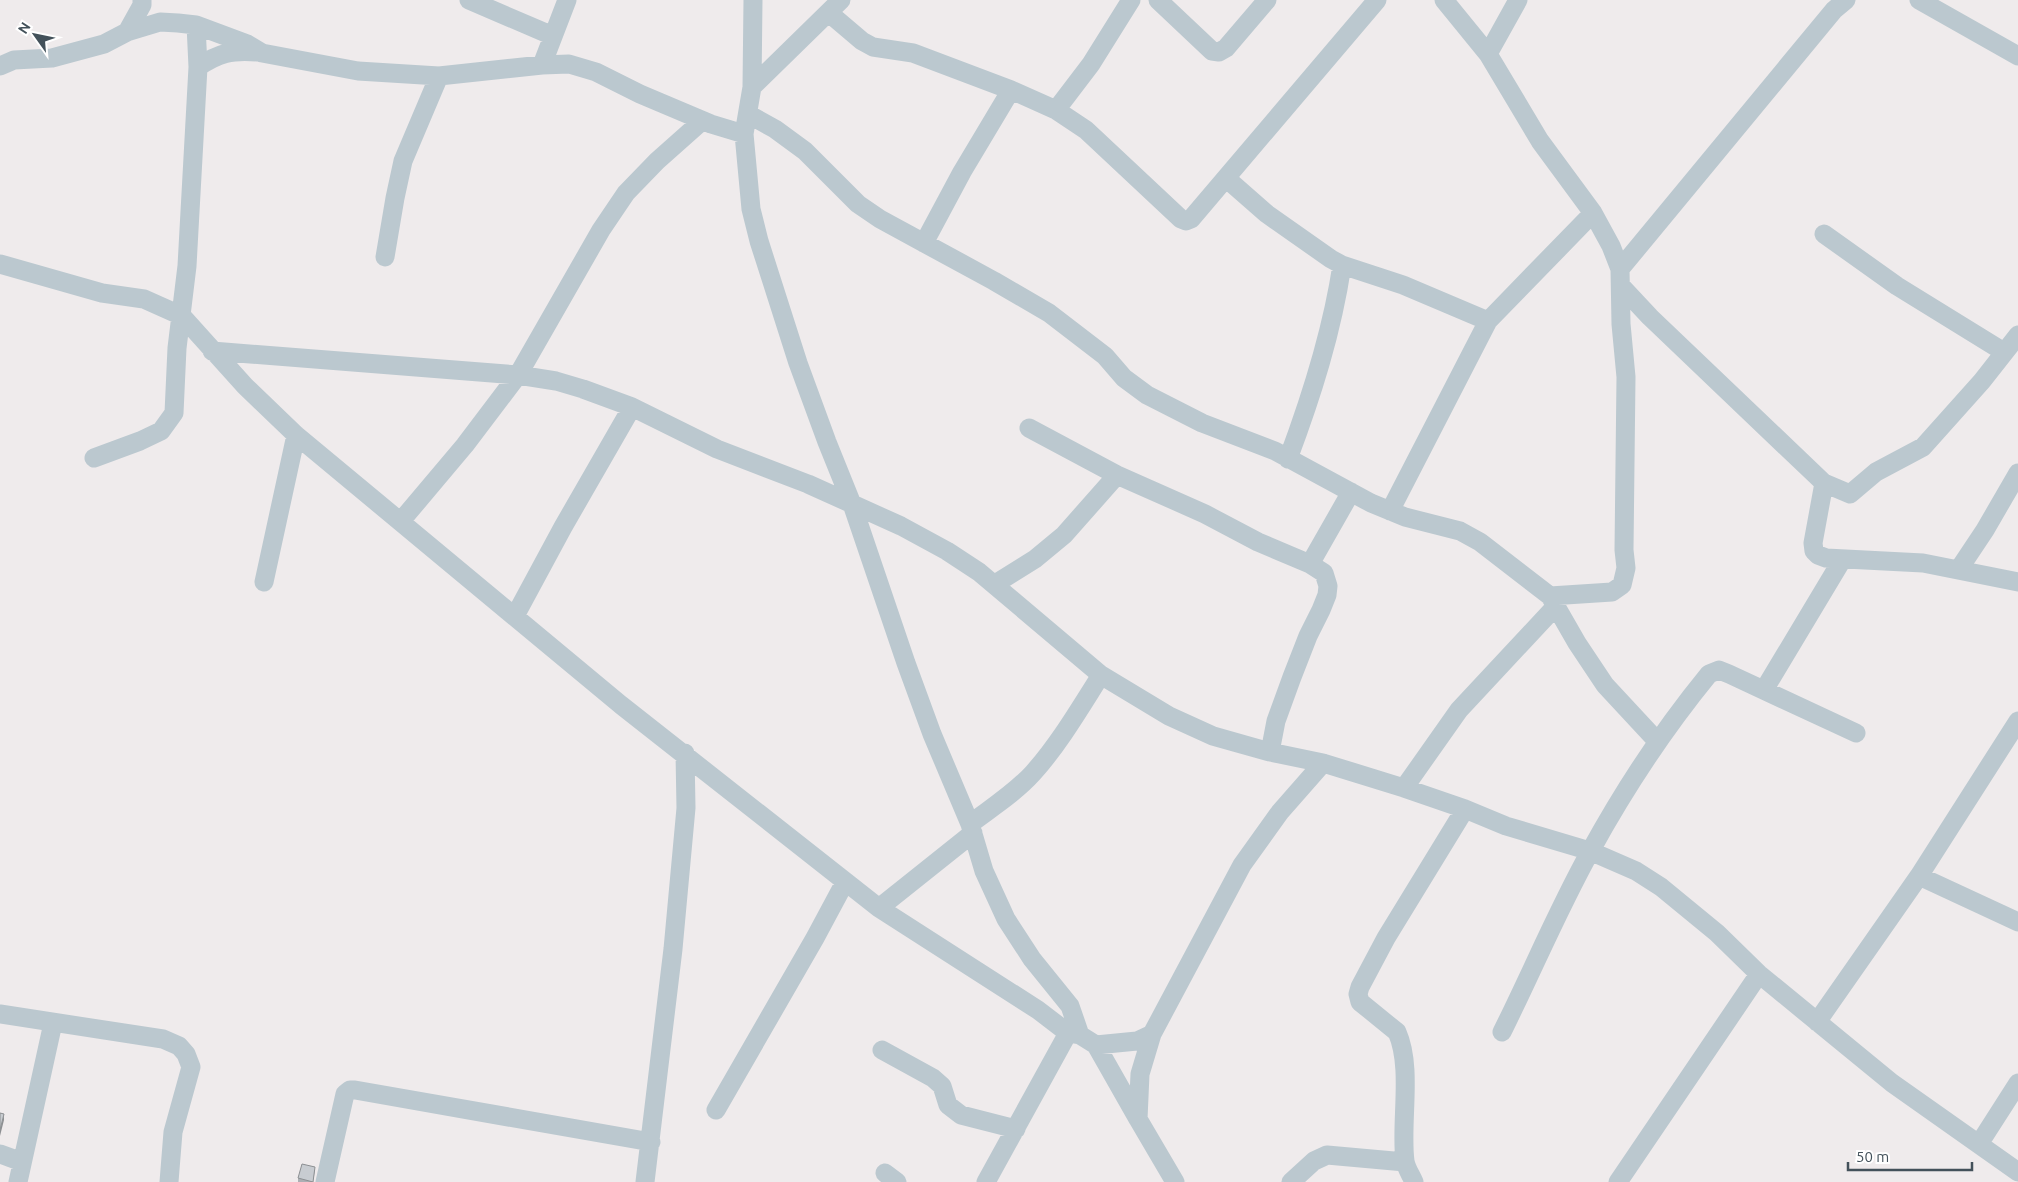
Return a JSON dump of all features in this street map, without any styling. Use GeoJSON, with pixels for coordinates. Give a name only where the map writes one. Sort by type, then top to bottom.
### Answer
{"type":"FeatureCollection","features":[{"type":"Feature","properties":{"kind":"street"},"geometry":{"type":"LineString","coordinates":[[469,0],[553,36]]}},
{"type":"Feature","properties":{"kind":"street"},"geometry":{"type":"LineString","coordinates":[[542,65],[566,0]]}},
{"type":"Feature","properties":{"kind":"street"},"geometry":{"type":"LineString","coordinates":[[753,0],[752,87],[744,134],[751,209],[759,241],[798,363],[826,442],[852,504],[906,663],[932,734],[971,829],[984,871],[1006,918],[1032,958],[1070,1006],[1074,1034],[986,1182]]}},
{"type":"Feature","properties":{"kind":"street"},"geometry":{"type":"LineString","coordinates":[[1056,110],[1091,64],[1132,0]]}},
{"type":"Feature","properties":{"kind":"street"},"geometry":{"type":"LineString","coordinates":[[1158,0],[1212,51],[1219,52],[1226,48],[1267,0]]}},
{"type":"Feature","properties":{"kind":"street"},"geometry":{"type":"LineString","coordinates":[[752,87],[835,7],[862,41],[873,47],[913,54],[1012,90],[1056,110],[1086,130],[1181,219],[1186,221],[1191,219],[1227,179],[1377,0]]}},
{"type":"Feature","properties":{"kind":"street"},"geometry":{"type":"LineString","coordinates":[[1404,788],[1459,710],[1553,601],[1612,592],[1622,585],[1626,568],[1624,550],[1626,377],[1620,324],[1620,278],[1611,246],[1593,213],[1540,141],[1488,54],[1444,0]]}},
{"type":"Feature","properties":{"kind":"street"},"geometry":{"type":"LineString","coordinates":[[1488,54],[1518,0]]}},
{"type":"Feature","properties":{"kind":"street"},"geometry":{"type":"LineString","coordinates":[[1919,0],[2018,56]]}},
{"type":"Feature","properties":{"kind":"street"},"geometry":{"type":"LineString","coordinates":[[127,32],[142,2],[160,22]]}},
{"type":"Feature","properties":{"kind":"street"},"geometry":{"type":"LineString","coordinates":[[1620,278],[1834,3]]}},
{"type":"Feature","properties":{"kind":"street"},"geometry":{"type":"LineString","coordinates":[[5,60],[52,58],[104,44],[127,32],[160,22],[196,25],[247,44],[262,52]]}},
{"type":"Feature","properties":{"kind":"street"},"geometry":{"type":"LineString","coordinates":[[94,458],[161,431],[174,413],[177,348],[186,266],[198,67],[196,25]]}},
{"type":"Feature","properties":{"kind":"street"},"geometry":{"type":"LineString","coordinates":[[198,67],[215,56],[236,51],[262,52],[358,71],[440,76],[568,64],[596,72],[640,94],[702,121],[744,134]]}},
{"type":"Feature","properties":{"kind":"street"},"geometry":{"type":"LineString","coordinates":[[385,257],[403,161],[440,76]]}},
{"type":"Feature","properties":{"kind":"street"},"geometry":{"type":"LineString","coordinates":[[924,243],[962,172],[1012,90]]}},
{"type":"Feature","properties":{"kind":"street"},"geometry":{"type":"LineString","coordinates":[[748,114],[775,129],[805,151],[858,204],[880,219],[994,280],[1049,314],[1105,356],[1124,378],[1147,395],[1186,416],[1274,451],[1351,492],[1405,517],[1460,531],[1480,542],[1553,601],[1576,643],[1605,685],[1657,741]]}},
{"type":"Feature","properties":{"kind":"street"},"geometry":{"type":"LineString","coordinates":[[400,521],[466,445],[518,375],[601,230],[626,193],[657,161],[702,121]]}},
{"type":"Feature","properties":{"kind":"street"},"geometry":{"type":"LineString","coordinates":[[1227,179],[1267,214],[1317,251],[1342,265],[1403,285],[1488,321]]}},
{"type":"Feature","properties":{"kind":"street"},"geometry":{"type":"LineString","coordinates":[[1390,510],[1488,321],[1593,213]]}},
{"type":"Feature","properties":{"kind":"street"},"geometry":{"type":"LineString","coordinates":[[1824,234],[1896,286],[2004,352]]}},
{"type":"Feature","properties":{"kind":"street"},"geometry":{"type":"LineString","coordinates":[[0,264],[102,293],[144,299],[182,316],[245,386],[296,435],[621,705],[685,753],[879,908],[1074,1034],[1096,1045],[1137,1041],[1152,1034]]}},
{"type":"Feature","properties":{"kind":"street"},"geometry":{"type":"LineString","coordinates":[[1288,459],[1323,357],[1336,307],[1342,265]]}},
{"type":"Feature","properties":{"kind":"street"},"geometry":{"type":"LineString","coordinates":[[1620,278],[1650,316],[1824,483],[1850,494],[1876,472],[1922,447],[1982,381],[2018,335]]}},
{"type":"Feature","properties":{"kind":"street"},"geometry":{"type":"LineString","coordinates":[[212,351],[518,375],[556,381],[583,389],[632,408],[717,448],[808,484],[901,526],[947,551],[995,584],[1101,676],[1169,716],[1213,736],[1323,764],[1404,788],[1465,809],[1506,826],[1590,851],[1636,871],[1661,887],[1717,933],[1759,974],[1892,1083],[2018,1172]]}},
{"type":"Feature","properties":{"kind":"street"},"geometry":{"type":"LineString","coordinates":[[515,616],[563,527],[632,408]]}},
{"type":"Feature","properties":{"kind":"street"},"geometry":{"type":"LineString","coordinates":[[1029,428],[1117,475],[1205,514],[1258,542],[1310,564],[1324,573],[1328,586],[1327,596],[1308,636],[1276,721],[1270,752]]}},
{"type":"Feature","properties":{"kind":"street"},"geometry":{"type":"LineString","coordinates":[[264,582],[296,435]]}},
{"type":"Feature","properties":{"kind":"street"},"geometry":{"type":"LineString","coordinates":[[1959,569],[1985,530],[2018,474]]}},
{"type":"Feature","properties":{"kind":"street"},"geometry":{"type":"LineString","coordinates":[[995,584],[1035,559],[1064,535],[1117,475]]}},
{"type":"Feature","properties":{"kind":"street"},"geometry":{"type":"LineString","coordinates":[[1824,483],[1813,543],[1814,551],[1818,555],[1842,560],[1923,564],[1959,569],[2018,582]]}},
{"type":"Feature","properties":{"kind":"street"},"geometry":{"type":"LineString","coordinates":[[1310,564],[1351,492]]}},
{"type":"Feature","properties":{"kind":"street"},"geometry":{"type":"LineString","coordinates":[[1764,690],[1842,560]]}},
{"type":"Feature","properties":{"kind":"street"},"geometry":{"type":"LineString","coordinates":[[1502,1032],[1590,851],[1657,741],[1710,674],[1719,670],[1856,733]]}},
{"type":"Feature","properties":{"kind":"street"},"geometry":{"type":"LineString","coordinates":[[879,908],[1032,774],[1066,730],[1101,676]]}},
{"type":"Feature","properties":{"kind":"street"},"geometry":{"type":"LineString","coordinates":[[1817,1022],[1919,876],[2018,721]]}},
{"type":"Feature","properties":{"kind":"street"},"geometry":{"type":"LineString","coordinates":[[645,1182],[673,949],[686,808],[685,753]]}},
{"type":"Feature","properties":{"kind":"street"},"geometry":{"type":"LineString","coordinates":[[1138,1119],[1140,1074],[1152,1034],[1242,865],[1280,812],[1323,764]]}},
{"type":"Feature","properties":{"kind":"street"},"geometry":{"type":"LineString","coordinates":[[1414,1182],[1405,1162],[1404,1066],[1400,1039],[1397,1032],[1360,1002],[1358,994],[1386,938],[1465,809]]}},
{"type":"Feature","properties":{"kind":"street"},"geometry":{"type":"LineString","coordinates":[[1919,876],[2018,922]]}},
{"type":"Feature","properties":{"kind":"street"},"geometry":{"type":"LineString","coordinates":[[716,1110],[845,882]]}},
{"type":"Feature","properties":{"kind":"street"},"geometry":{"type":"LineString","coordinates":[[1623,1179],[1759,974]]}},
{"type":"Feature","properties":{"kind":"street"},"geometry":{"type":"LineString","coordinates":[[0,1014],[163,1039],[178,1046],[186,1054],[191,1067],[173,1132],[169,1182]]}},
{"type":"Feature","properties":{"kind":"street"},"geometry":{"type":"LineString","coordinates":[[18,1182],[53,1022]]}},
{"type":"Feature","properties":{"kind":"street"},"geometry":{"type":"LineString","coordinates":[[1096,1045],[1175,1182]]}},
{"type":"Feature","properties":{"kind":"street"},"geometry":{"type":"LineString","coordinates":[[882,1050],[933,1078],[942,1086],[948,1105],[961,1115],[1016,1129]]}},
{"type":"Feature","properties":{"kind":"street"},"geometry":{"type":"LineString","coordinates":[[1979,1144],[2018,1083]]}},
{"type":"Feature","properties":{"kind":"street"},"geometry":{"type":"LineString","coordinates":[[325,1182],[346,1094],[350,1090],[651,1142]]}},
{"type":"Feature","properties":{"kind":"street"},"geometry":{"type":"LineString","coordinates":[[0,1154],[22,1162]]}},
{"type":"Feature","properties":{"kind":"street"},"geometry":{"type":"LineString","coordinates":[[1291,1182],[1314,1161],[1327,1155],[1405,1162]]}},
{"type":"Feature","properties":{"kind":"building"},"geometry":{"type":"Polygon","coordinates":[[[0,1113],[4,1114],[0,1130],[0,1113]]]}},
{"type":"Feature","properties":{"kind":"building"},"geometry":{"type":"Polygon","coordinates":[[[302,1164],[315,1167],[313,1182],[298,1178],[302,1164]]]}}]}
